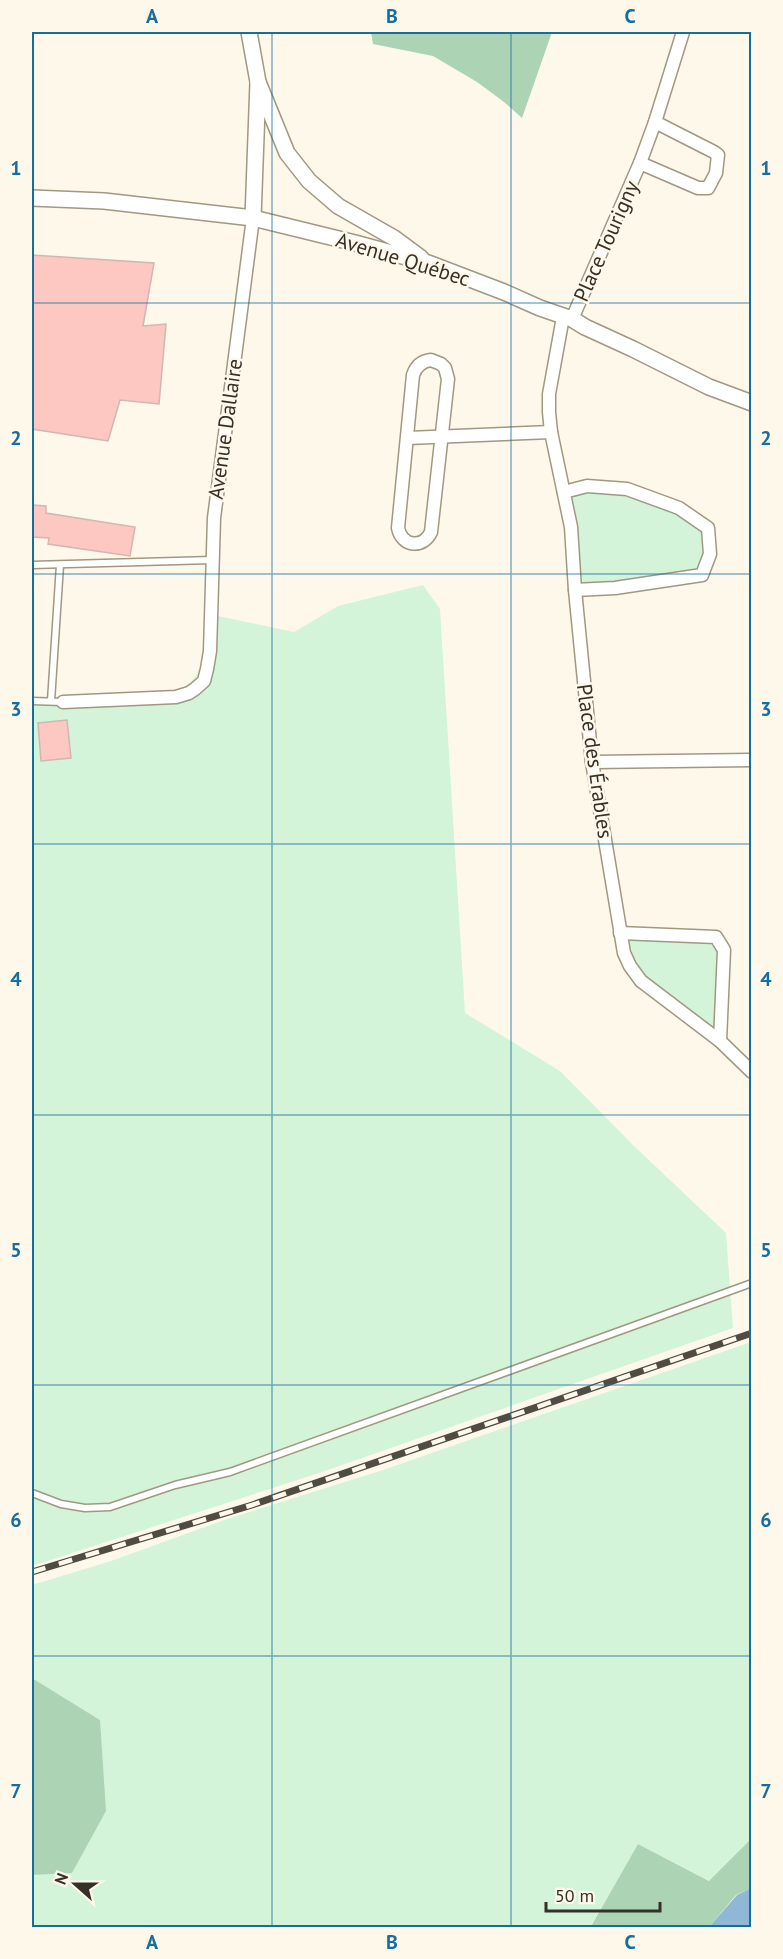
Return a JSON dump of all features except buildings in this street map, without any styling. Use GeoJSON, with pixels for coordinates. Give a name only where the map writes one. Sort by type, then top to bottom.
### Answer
{"type":"FeatureCollection","features":[{"type":"Feature","properties":{"kind":"street","name":"Avenue Dallaire"},"geometry":{"type":"LineString","coordinates":[[57,701],[176,697],[189,693],[204,681],[210,651],[214,518],[253,218],[258,82],[249,32]]}},
{"type":"Feature","properties":{"kind":"street","name":"Place Tourigny"},"geometry":{"type":"LineString","coordinates":[[568,318],[640,164],[656,122],[683,32]]}},
{"type":"Feature","properties":{"kind":"street"},"geometry":{"type":"LineString","coordinates":[[258,82],[287,153],[309,181],[338,206],[394,238],[428,263]]}},
{"type":"Feature","properties":{"kind":"street","name":"Place Tourigny"},"geometry":{"type":"LineString","coordinates":[[640,164],[698,188],[708,188],[716,173],[718,155],[656,122]]}},
{"type":"Feature","properties":{"kind":"street","name":"Avenue Québec"},"geometry":{"type":"LineString","coordinates":[[32,198],[104,201],[253,218],[428,263],[568,318],[709,387],[752,404]]}},
{"type":"Feature","properties":{"kind":"street","name":"Place des Érables"},"geometry":{"type":"LineString","coordinates":[[568,318],[549,394],[551,432],[571,527],[574,590],[592,762],[624,953],[641,981],[720,1041],[752,1072]]}},
{"type":"Feature","properties":{"kind":"street"},"geometry":{"type":"LineString","coordinates":[[431,360],[441,364],[447,374],[443,437],[431,532],[425,541],[415,544],[405,541],[398,528],[408,438],[413,375],[422,363],[431,360]]}},
{"type":"Feature","properties":{"kind":"street"},"geometry":{"type":"LineString","coordinates":[[408,438],[551,432]]}},
{"type":"Feature","properties":{"kind":"street"},"geometry":{"type":"LineString","coordinates":[[564,492],[587,486],[627,489],[679,508],[708,528],[710,554],[702,575],[615,588],[574,590]]}},
{"type":"Feature","properties":{"kind":"street"},"geometry":{"type":"LineString","coordinates":[[592,762],[752,760]]}},
{"type":"Feature","properties":{"kind":"street"},"geometry":{"type":"LineString","coordinates":[[620,933],[716,938],[724,950],[720,1041]]}},
{"type":"Feature","properties":{"kind":"lane"},"geometry":{"type":"LineString","coordinates":[[32,566],[212,560]]}},
{"type":"Feature","properties":{"kind":"lane"},"geometry":{"type":"LineString","coordinates":[[32,701],[57,701],[60,565]]}},
{"type":"Feature","properties":{"kind":"lane"},"geometry":{"type":"LineString","coordinates":[[32,1493],[61,1504],[85,1508],[110,1506],[175,1485],[230,1472],[752,1283]]}},
{"type":"Feature","properties":{"kind":"green space"},"geometry":{"type":"Polygon","coordinates":[[[371,32],[552,32],[522,118],[477,82],[433,56],[373,44],[371,32]]]}},
{"type":"Feature","properties":{"kind":"green space"},"geometry":{"type":"Polygon","coordinates":[[[627,489],[708,528],[702,575],[575,590],[564,492],[627,489]]]}},
{"type":"Feature","properties":{"kind":"green space"},"geometry":{"type":"Polygon","coordinates":[[[423,585],[440,609],[465,1013],[560,1071],[635,1147],[726,1233],[733,1328],[322,1472],[32,1566],[32,699],[161,693],[177,690],[196,676],[201,665],[204,613],[294,632],[338,606],[423,585]]]}},
{"type":"Feature","properties":{"kind":"green space"},"geometry":{"type":"Polygon","coordinates":[[[620,933],[716,937],[724,950],[720,1041],[641,981],[620,933]]]}},
{"type":"Feature","properties":{"kind":"green space"},"geometry":{"type":"Polygon","coordinates":[[[751,1342],[751,1839],[710,1881],[638,1844],[590,1927],[32,1928],[32,1875],[72,1872],[100,1720],[32,1678],[32,1585],[111,1561],[224,1520],[383,1470],[751,1342]]]}},
{"type":"Feature","properties":{"kind":"green space"},"geometry":{"type":"Polygon","coordinates":[[[32,1678],[100,1720],[106,1811],[72,1873],[32,1875],[32,1678]]]}},
{"type":"Feature","properties":{"kind":"green space"},"geometry":{"type":"Polygon","coordinates":[[[751,1839],[751,1888],[736,1895],[709,1927],[590,1928],[638,1844],[709,1881],[751,1839]]]}},
{"type":"Feature","properties":{"kind":"water"},"geometry":{"type":"Polygon","coordinates":[[[751,1888],[751,1927],[709,1927],[737,1895],[751,1888]]]}},
{"type":"Feature","properties":{"kind":"railway"},"geometry":{"type":"LineString","coordinates":[[32,1572],[252,1505],[752,1333]]}}]}
